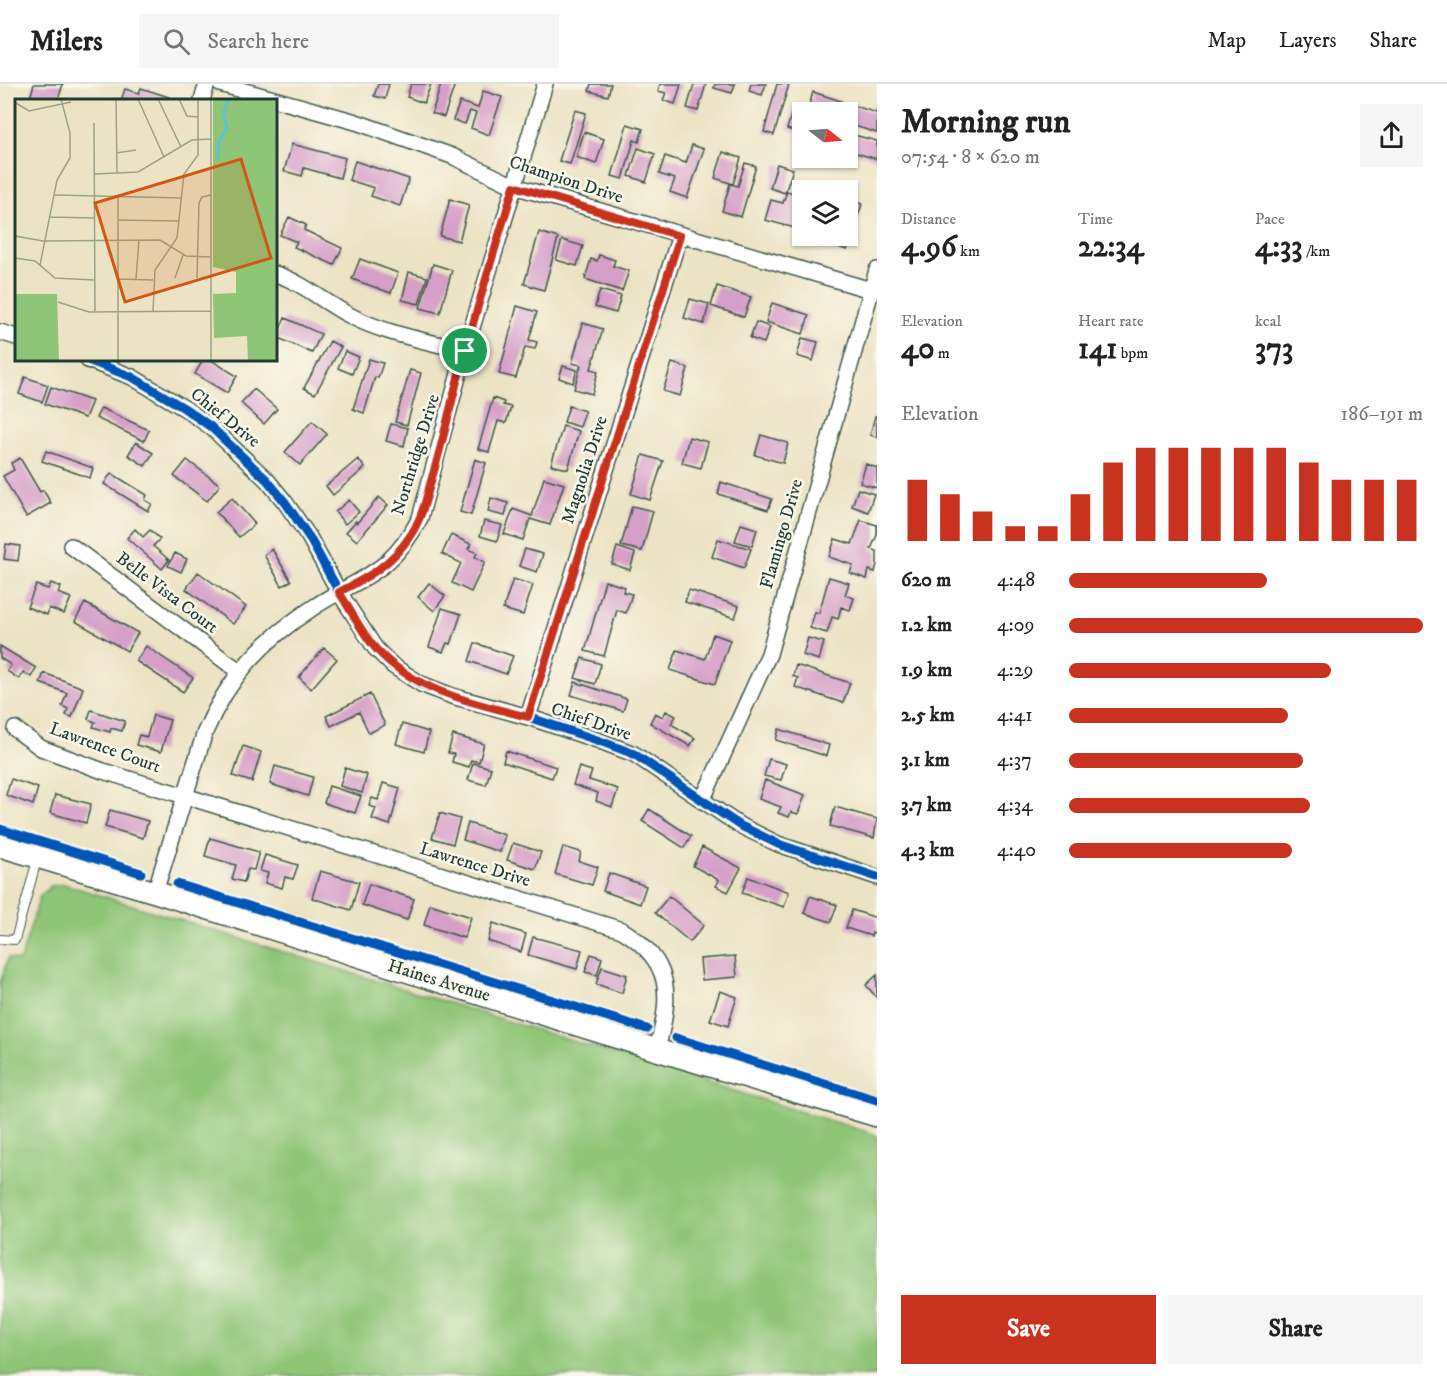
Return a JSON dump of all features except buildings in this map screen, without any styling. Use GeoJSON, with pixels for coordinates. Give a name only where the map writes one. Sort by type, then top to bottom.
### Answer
{"type":"FeatureCollection","features":[{"type":"Feature","properties":{"kind":"main road","name":"Haines Avenue"},"geometry":{"type":"LineString","coordinates":[[0,846],[877,1116]]}},
{"type":"Feature","properties":{"kind":"street"},"geometry":{"type":"LineString","coordinates":[[202,99],[207,84]]}},
{"type":"Feature","properties":{"kind":"street","name":"Champion Drive"},"geometry":{"type":"LineString","coordinates":[[220,84],[272,99]]}},
{"type":"Feature","properties":{"kind":"street","name":"Northridge Drive"},"geometry":{"type":"LineString","coordinates":[[155,892],[205,732],[214,712],[240,671],[286,626],[386,565],[411,535],[420,518],[465,351],[545,84]]}},
{"type":"Feature","properties":{"kind":"street","name":"Champion Drive"},"geometry":{"type":"LineString","coordinates":[[278,101],[356,123],[452,156],[514,186],[871,290]]}},
{"type":"Feature","properties":{"kind":"street","name":"Magnolia Drive"},"geometry":{"type":"LineString","coordinates":[[528,717],[680,236]]}},
{"type":"Feature","properties":{"kind":"street","name":"Flamingo Drive"},"geometry":{"type":"LineString","coordinates":[[702,801],[769,654],[877,270]]}},
{"type":"Feature","properties":{"kind":"street"},"geometry":{"type":"LineString","coordinates":[[278,275],[291,279],[350,316],[388,330],[465,351]]}},
{"type":"Feature","properties":{"kind":"street"},"geometry":{"type":"LineString","coordinates":[[0,332],[15,337]]}},
{"type":"Feature","properties":{"kind":"street","name":"Chief Drive"},"geometry":{"type":"LineString","coordinates":[[114,364],[184,408],[211,428],[258,472],[285,502],[309,537],[339,592],[375,648],[393,666],[421,684],[452,696],[528,717],[634,754],[739,825],[778,844],[877,877]]}},
{"type":"Feature","properties":{"kind":"street","name":"Belle Vista Court"},"geometry":{"type":"LineString","coordinates":[[71,546],[240,671]]}},
{"type":"Feature","properties":{"kind":"street","name":"Lawrence Court"},"geometry":{"type":"LineString","coordinates":[[15,729],[41,748],[68,759],[184,796]]}},
{"type":"Feature","properties":{"kind":"street","name":"Lawrence Drive"},"geometry":{"type":"LineString","coordinates":[[184,796],[622,930],[640,941],[662,969],[666,986],[665,1007],[657,1050]]}},
{"type":"Feature","properties":{"kind":"lane"},"geometry":{"type":"LineString","coordinates":[[0,939],[15,940],[38,858]]}},
{"type":"Feature","properties":{"kind":"green space"},"geometry":{"type":"Polygon","coordinates":[[[64,884],[877,1135],[877,1376],[0,1376],[0,983],[8,958],[20,961],[40,896],[51,886],[64,884]]]}},
{"type":"Feature","properties":{"kind":"cycle path"},"geometry":{"type":"LineString","coordinates":[[93,362],[132,377],[184,408],[211,427],[267,480],[309,537],[339,592],[375,648],[393,666],[421,684],[452,696],[528,717],[634,754],[739,825],[778,844],[877,877]]}},
{"type":"Feature","properties":{"kind":"cycle path"},"geometry":{"type":"LineString","coordinates":[[0,829],[141,873]]}},
{"type":"Feature","properties":{"kind":"cycle path"},"geometry":{"type":"LineString","coordinates":[[177,884],[647,1029]]}},
{"type":"Feature","properties":{"kind":"cycle path"},"geometry":{"type":"LineString","coordinates":[[676,1038],[877,1100]]}},
{"type":"Feature","properties":{"kind":"route"},"geometry":{"type":"LineString","coordinates":[[514,186],[680,236],[528,717],[452,696],[421,684],[393,666],[375,648],[339,592],[386,565],[411,535],[420,518],[465,351],[514,186]]}}]}
